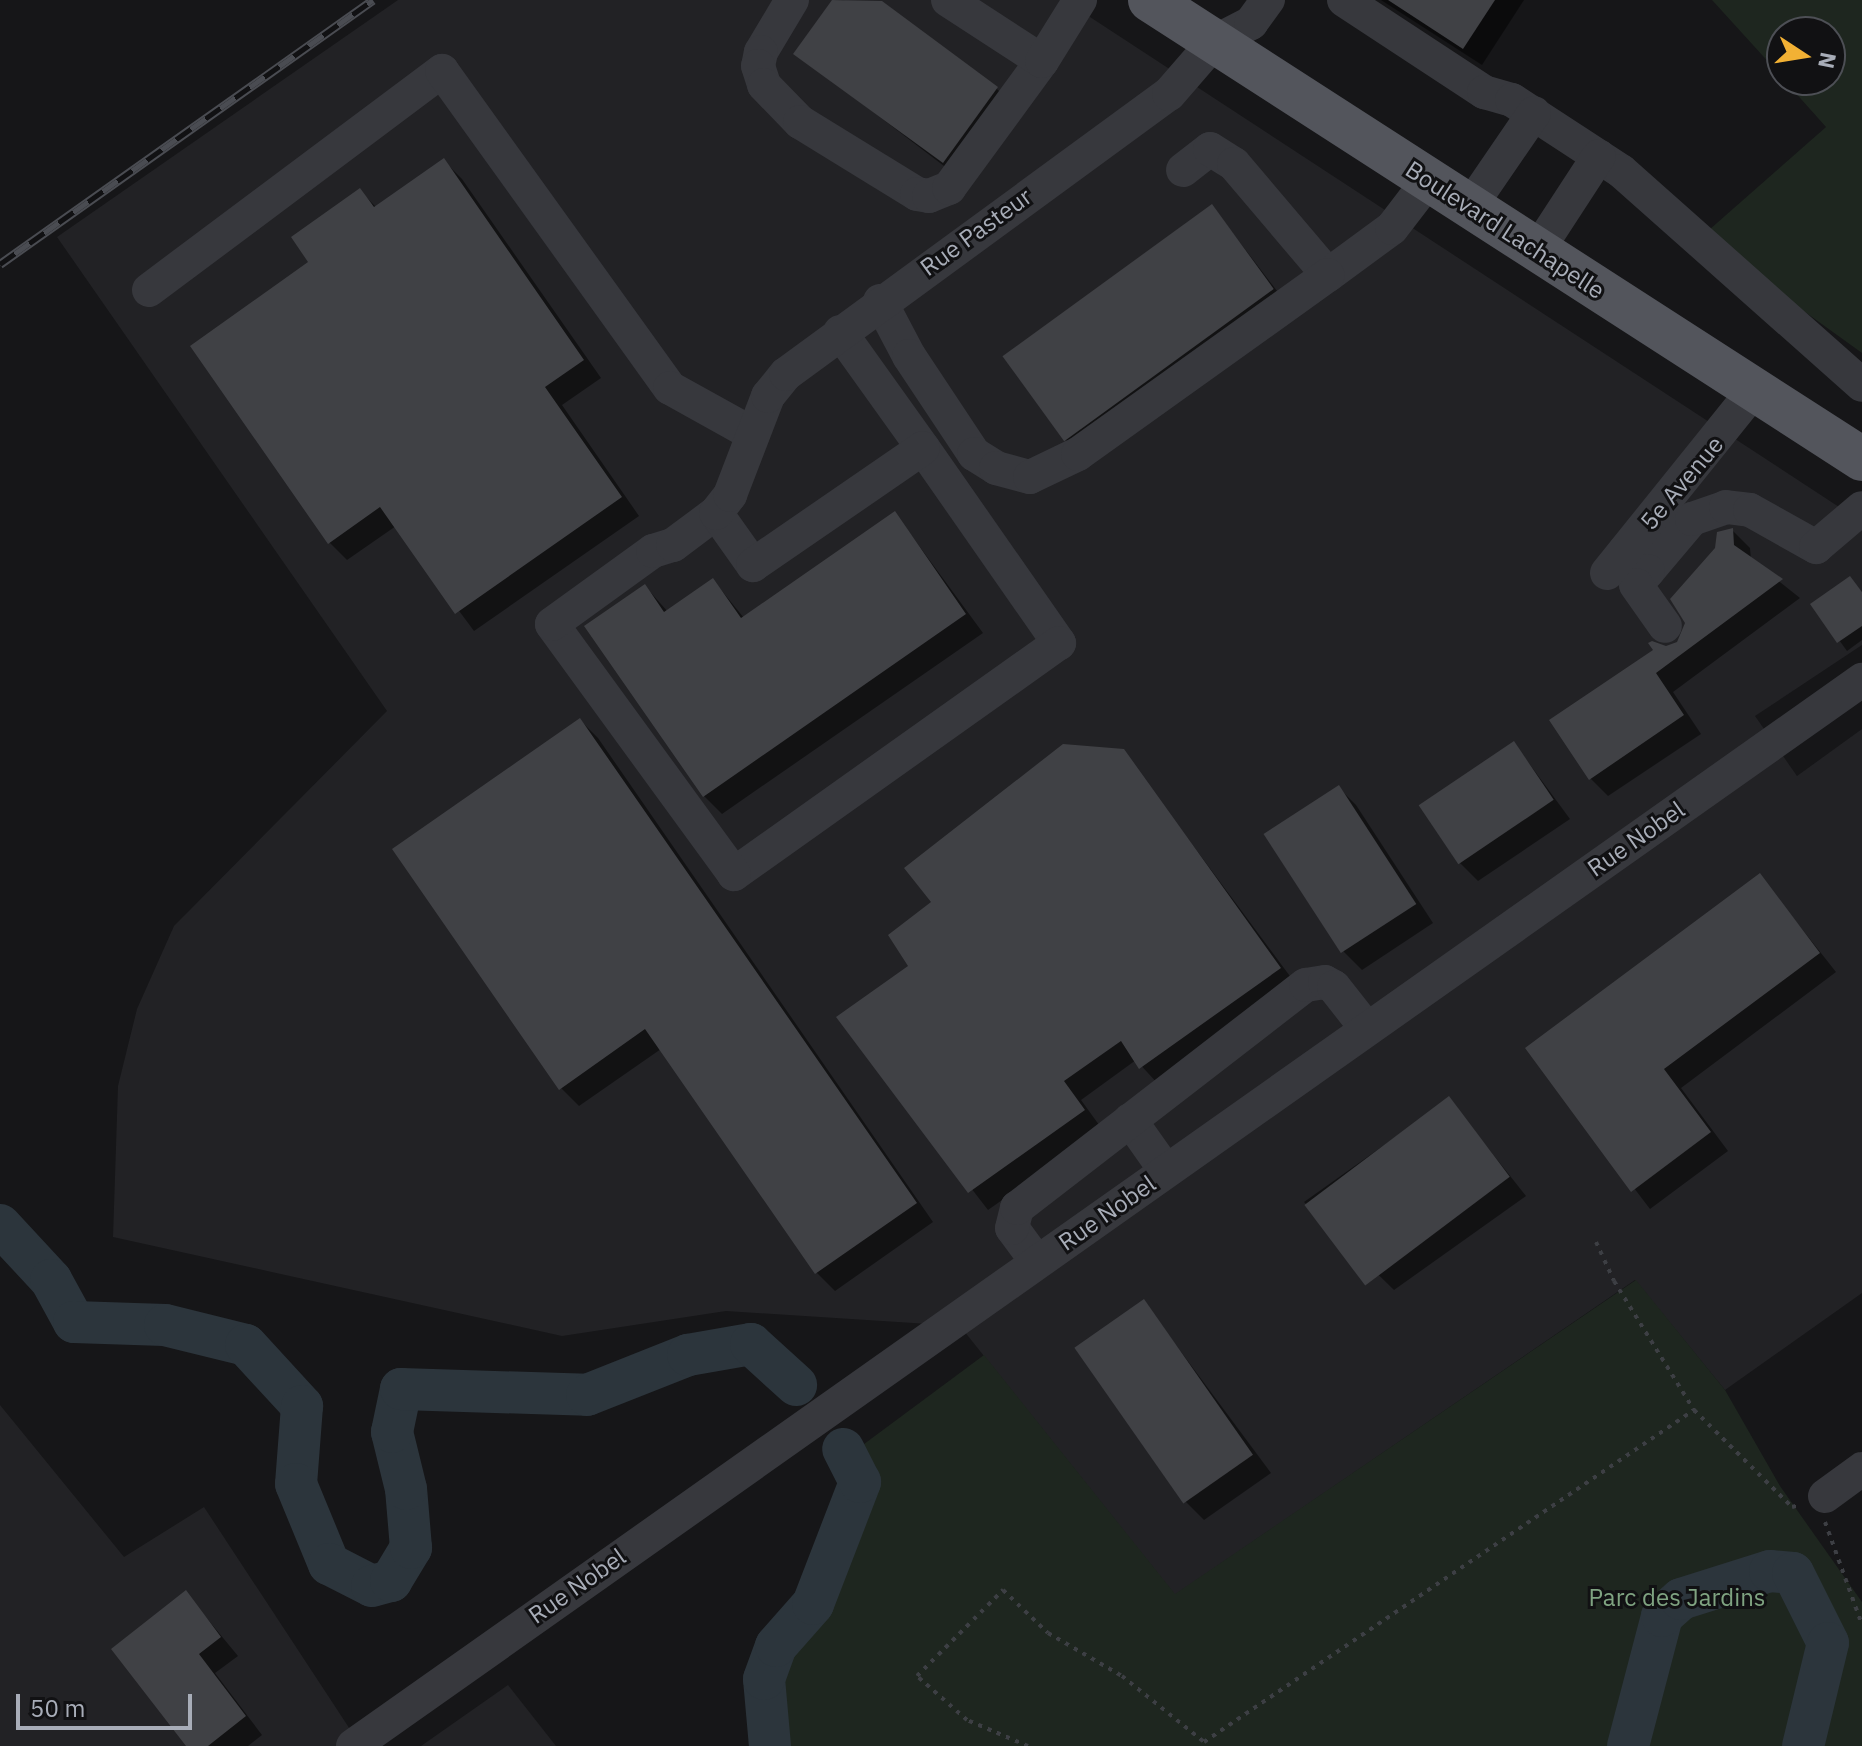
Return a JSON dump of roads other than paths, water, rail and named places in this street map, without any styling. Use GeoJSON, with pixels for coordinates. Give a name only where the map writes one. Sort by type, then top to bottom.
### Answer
{"type":"FeatureCollection","features":[{"type":"Feature","properties":{"kind":"main road","name":"Boulevard Lachapelle"},"geometry":{"type":"LineString","coordinates":[[1150,0],[1862,459]]}},
{"type":"Feature","properties":{"kind":"street"},"geometry":{"type":"LineString","coordinates":[[792,0],[761,52],[758,66],[764,85],[800,122],[917,194],[929,196],[949,188],[1042,61],[1080,0]]}},
{"type":"Feature","properties":{"kind":"street"},"geometry":{"type":"LineString","coordinates":[[948,0],[1042,61]]}},
{"type":"Feature","properties":{"kind":"street"},"geometry":{"type":"LineString","coordinates":[[1214,42],[1251,23],[1268,0]]}},
{"type":"Feature","properties":{"kind":"street"},"geometry":{"type":"LineString","coordinates":[[1344,0],[1484,92],[1534,113],[1599,156],[1862,385]]}},
{"type":"Feature","properties":{"kind":"street","name":"Rue Pasteur"},"geometry":{"type":"LineString","coordinates":[[716,513],[730,495],[776,384],[880,301],[1169,94],[1214,42]]}},
{"type":"Feature","properties":{"kind":"street"},"geometry":{"type":"LineString","coordinates":[[149,290],[442,71],[670,388],[753,434]]}},
{"type":"Feature","properties":{"kind":"street"},"geometry":{"type":"LineString","coordinates":[[1469,208],[1534,113]]}},
{"type":"Feature","properties":{"kind":"street"},"geometry":{"type":"LineString","coordinates":[[1183,170],[1210,149],[1234,164],[1328,275]]}},
{"type":"Feature","properties":{"kind":"street"},"geometry":{"type":"LineString","coordinates":[[1537,251],[1599,156]]}},
{"type":"Feature","properties":{"kind":"street"},"geometry":{"type":"LineString","coordinates":[[880,301],[909,356],[974,454],[996,468],[1030,477],[1078,454],[1392,228],[1428,181]]}},
{"type":"Feature","properties":{"kind":"street"},"geometry":{"type":"LineString","coordinates":[[840,332],[923,448],[1059,643],[734,874],[552,624],[653,551],[673,545],[716,513],[753,565],[923,448]]}},
{"type":"Feature","properties":{"kind":"street","name":"5e Avenue"},"geometry":{"type":"LineString","coordinates":[[1627,565],[1754,390]]}},
{"type":"Feature","properties":{"kind":"street"},"geometry":{"type":"LineString","coordinates":[[1665,626],[1636,585],[1627,565],[1702,512],[1740,507],[1816,547],[1862,508]]}},
{"type":"Feature","properties":{"kind":"street","name":"Rue Nobel"},"geometry":{"type":"LineString","coordinates":[[353,1746],[1862,680]]}},
{"type":"Feature","properties":{"kind":"street"},"geometry":{"type":"LineString","coordinates":[[1037,1262],[1012,1228],[1017,1208],[1306,985],[1325,982],[1334,987],[1367,1029]]}},
{"type":"Feature","properties":{"kind":"street"},"geometry":{"type":"LineString","coordinates":[[1130,1120],[1166,1171]]}},
{"type":"Feature","properties":{"kind":"street"},"geometry":{"type":"LineString","coordinates":[[1825,1496],[1862,1469]]}},
{"type":"Feature","properties":{"kind":"waterway"},"geometry":{"type":"LineString","coordinates":[[0,1225],[51,1280],[74,1322],[165,1325],[246,1345],[302,1406],[296,1484],[329,1564],[372,1586],[391,1581],[411,1548],[406,1489],[392,1432],[401,1389],[587,1395],[688,1355],[751,1344],[796,1385]]}},
{"type":"Feature","properties":{"kind":"waterway"},"geometry":{"type":"LineString","coordinates":[[770,1746],[764,1679],[776,1646],[813,1604],[860,1482],[843,1449]]}},
{"type":"Feature","properties":{"kind":"waterway"},"geometry":{"type":"LineString","coordinates":[[1628,1746],[1662,1616],[1681,1599],[1770,1571],[1793,1573],[1828,1643],[1803,1746]]}},
{"type":"Feature","properties":{"kind":"railway"},"geometry":{"type":"LineString","coordinates":[[0,264],[373,0]]}},
{"type":"Feature","properties":{"kind":"park label","name":"Parc des Jardins"},"geometry":{"type":"Point","coordinates":[1677,1598]}}]}
